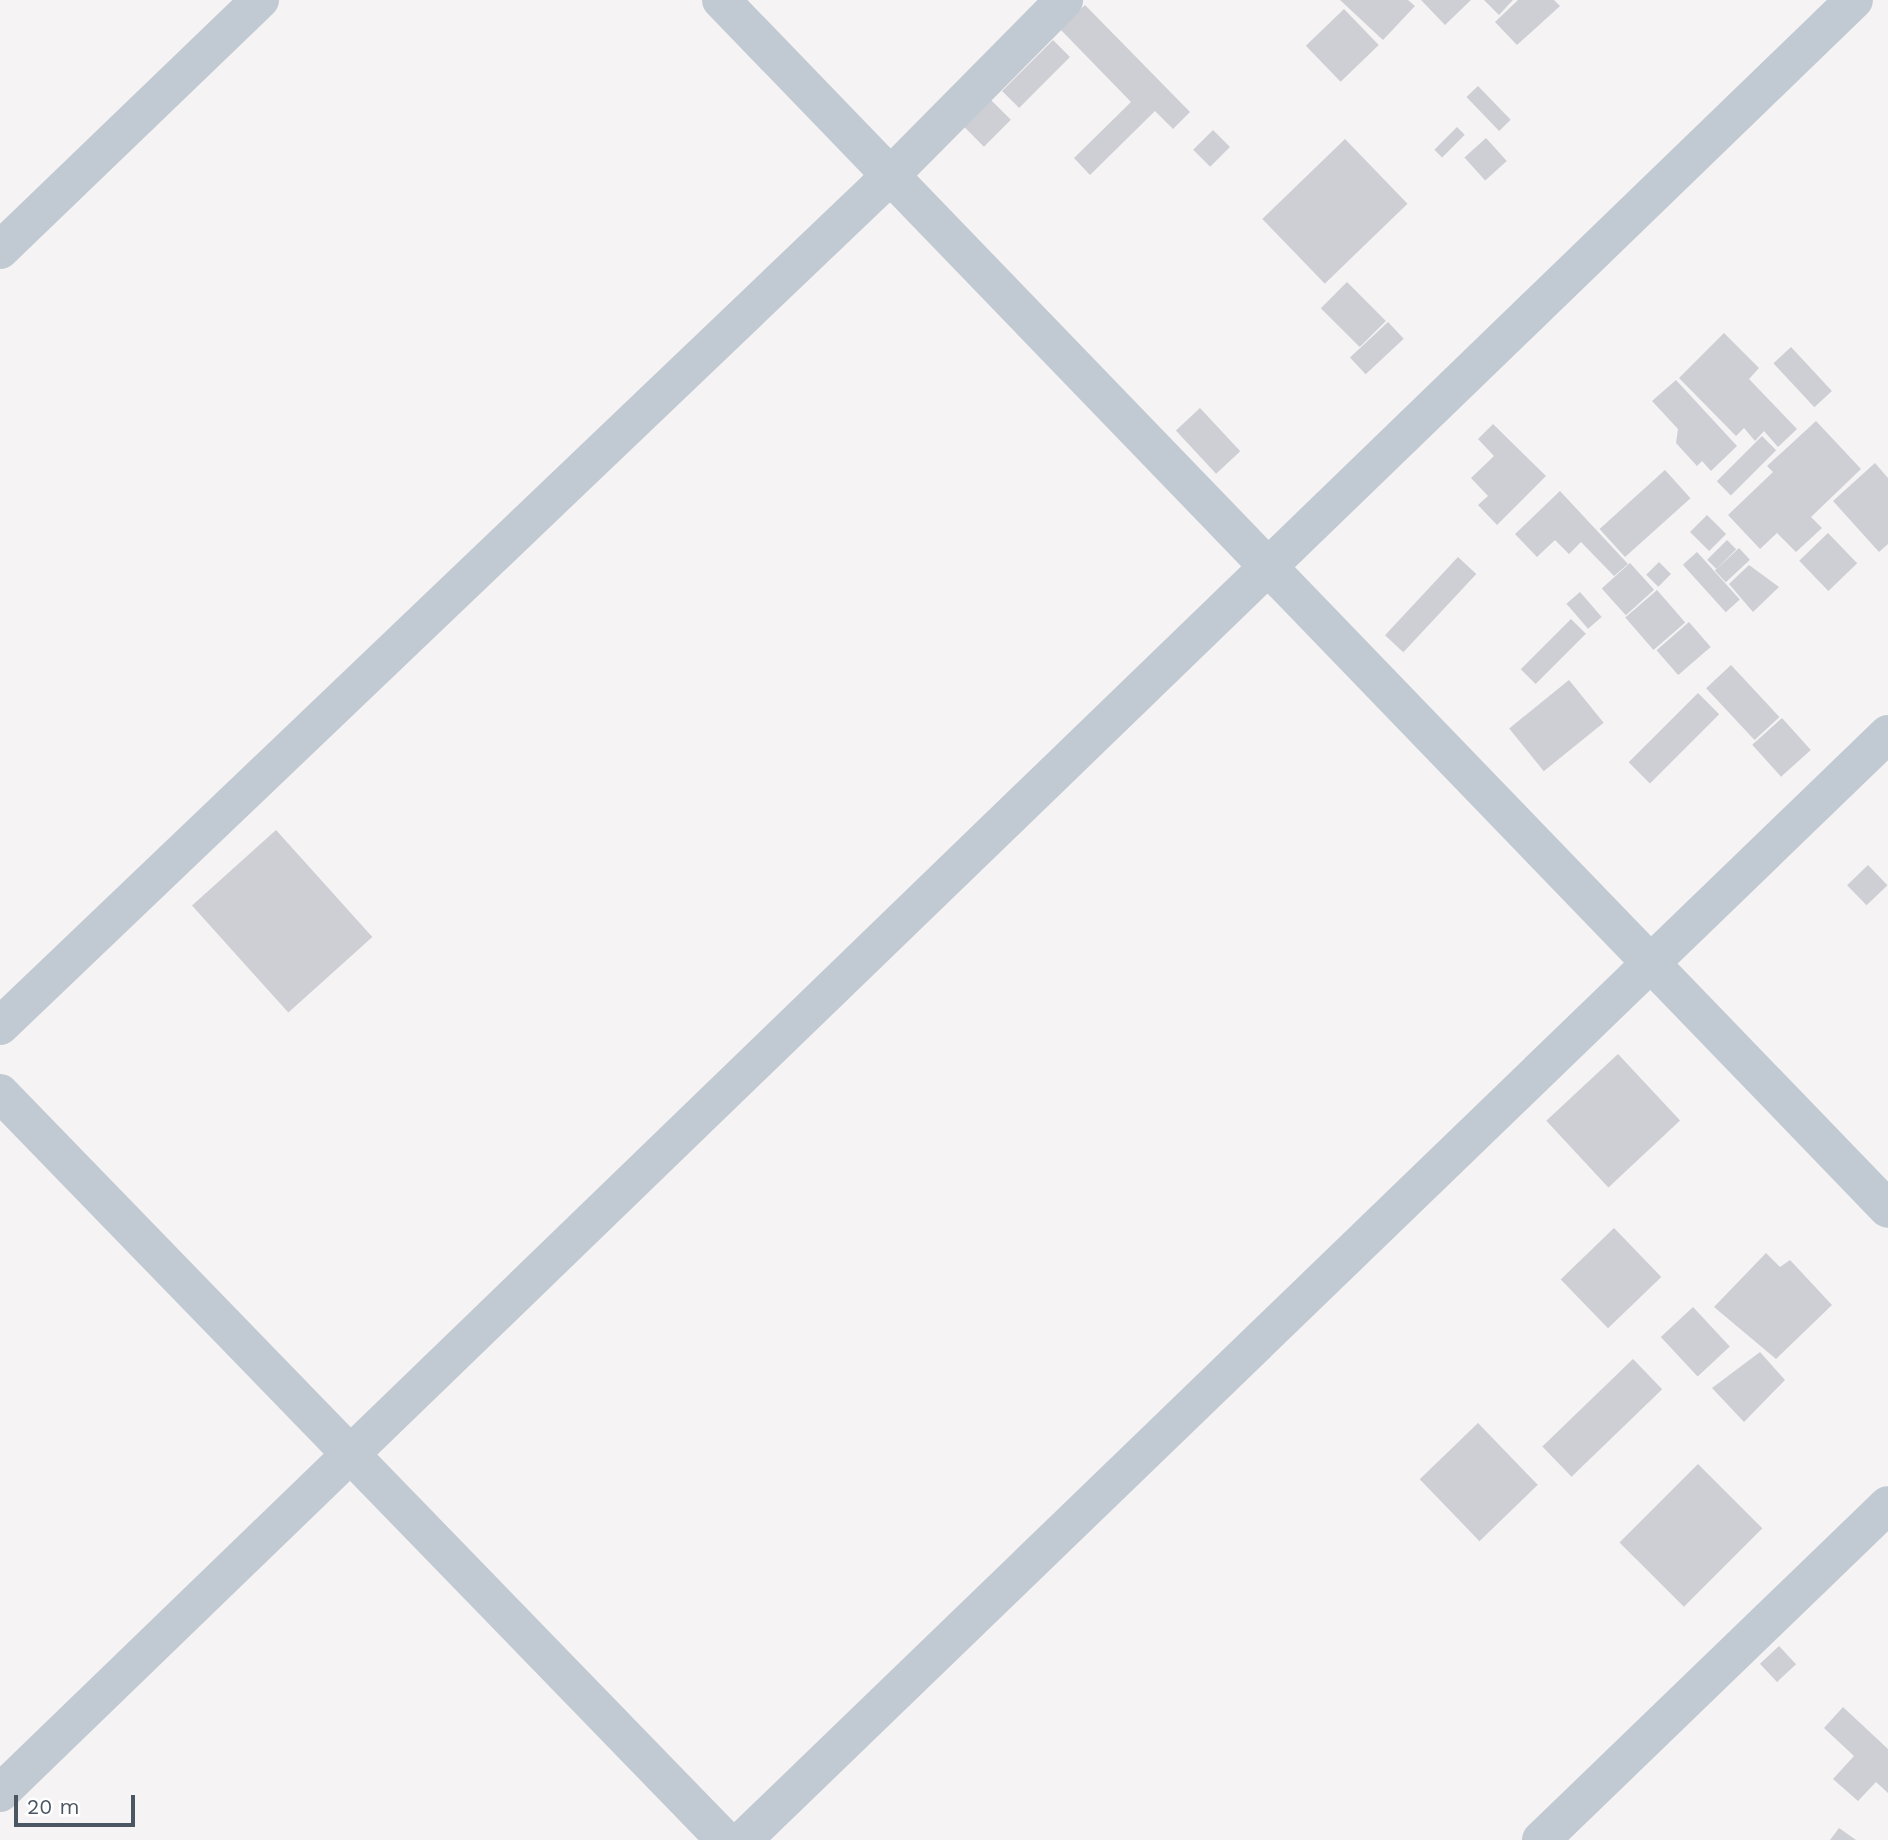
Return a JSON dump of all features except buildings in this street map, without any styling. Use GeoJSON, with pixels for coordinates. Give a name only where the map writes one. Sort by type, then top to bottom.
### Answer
{"type":"FeatureCollection","features":[{"type":"Feature","properties":{"kind":"street"},"geometry":{"type":"LineString","coordinates":[[0,250],[260,0]]}},
{"type":"Feature","properties":{"kind":"street"},"geometry":{"type":"LineString","coordinates":[[721,0],[1888,1209]]}},
{"type":"Feature","properties":{"kind":"street"},"geometry":{"type":"LineString","coordinates":[[0,1026],[889,177],[1064,0]]}},
{"type":"Feature","properties":{"kind":"street"},"geometry":{"type":"LineString","coordinates":[[0,1793],[1269,570],[1854,0]]}},
{"type":"Feature","properties":{"kind":"street"},"geometry":{"type":"LineString","coordinates":[[743,1840],[1888,734]]}},
{"type":"Feature","properties":{"kind":"street"},"geometry":{"type":"LineString","coordinates":[[0,1093],[725,1840]]}},
{"type":"Feature","properties":{"kind":"street"},"geometry":{"type":"LineString","coordinates":[[1541,1840],[1888,1505]]}}]}
